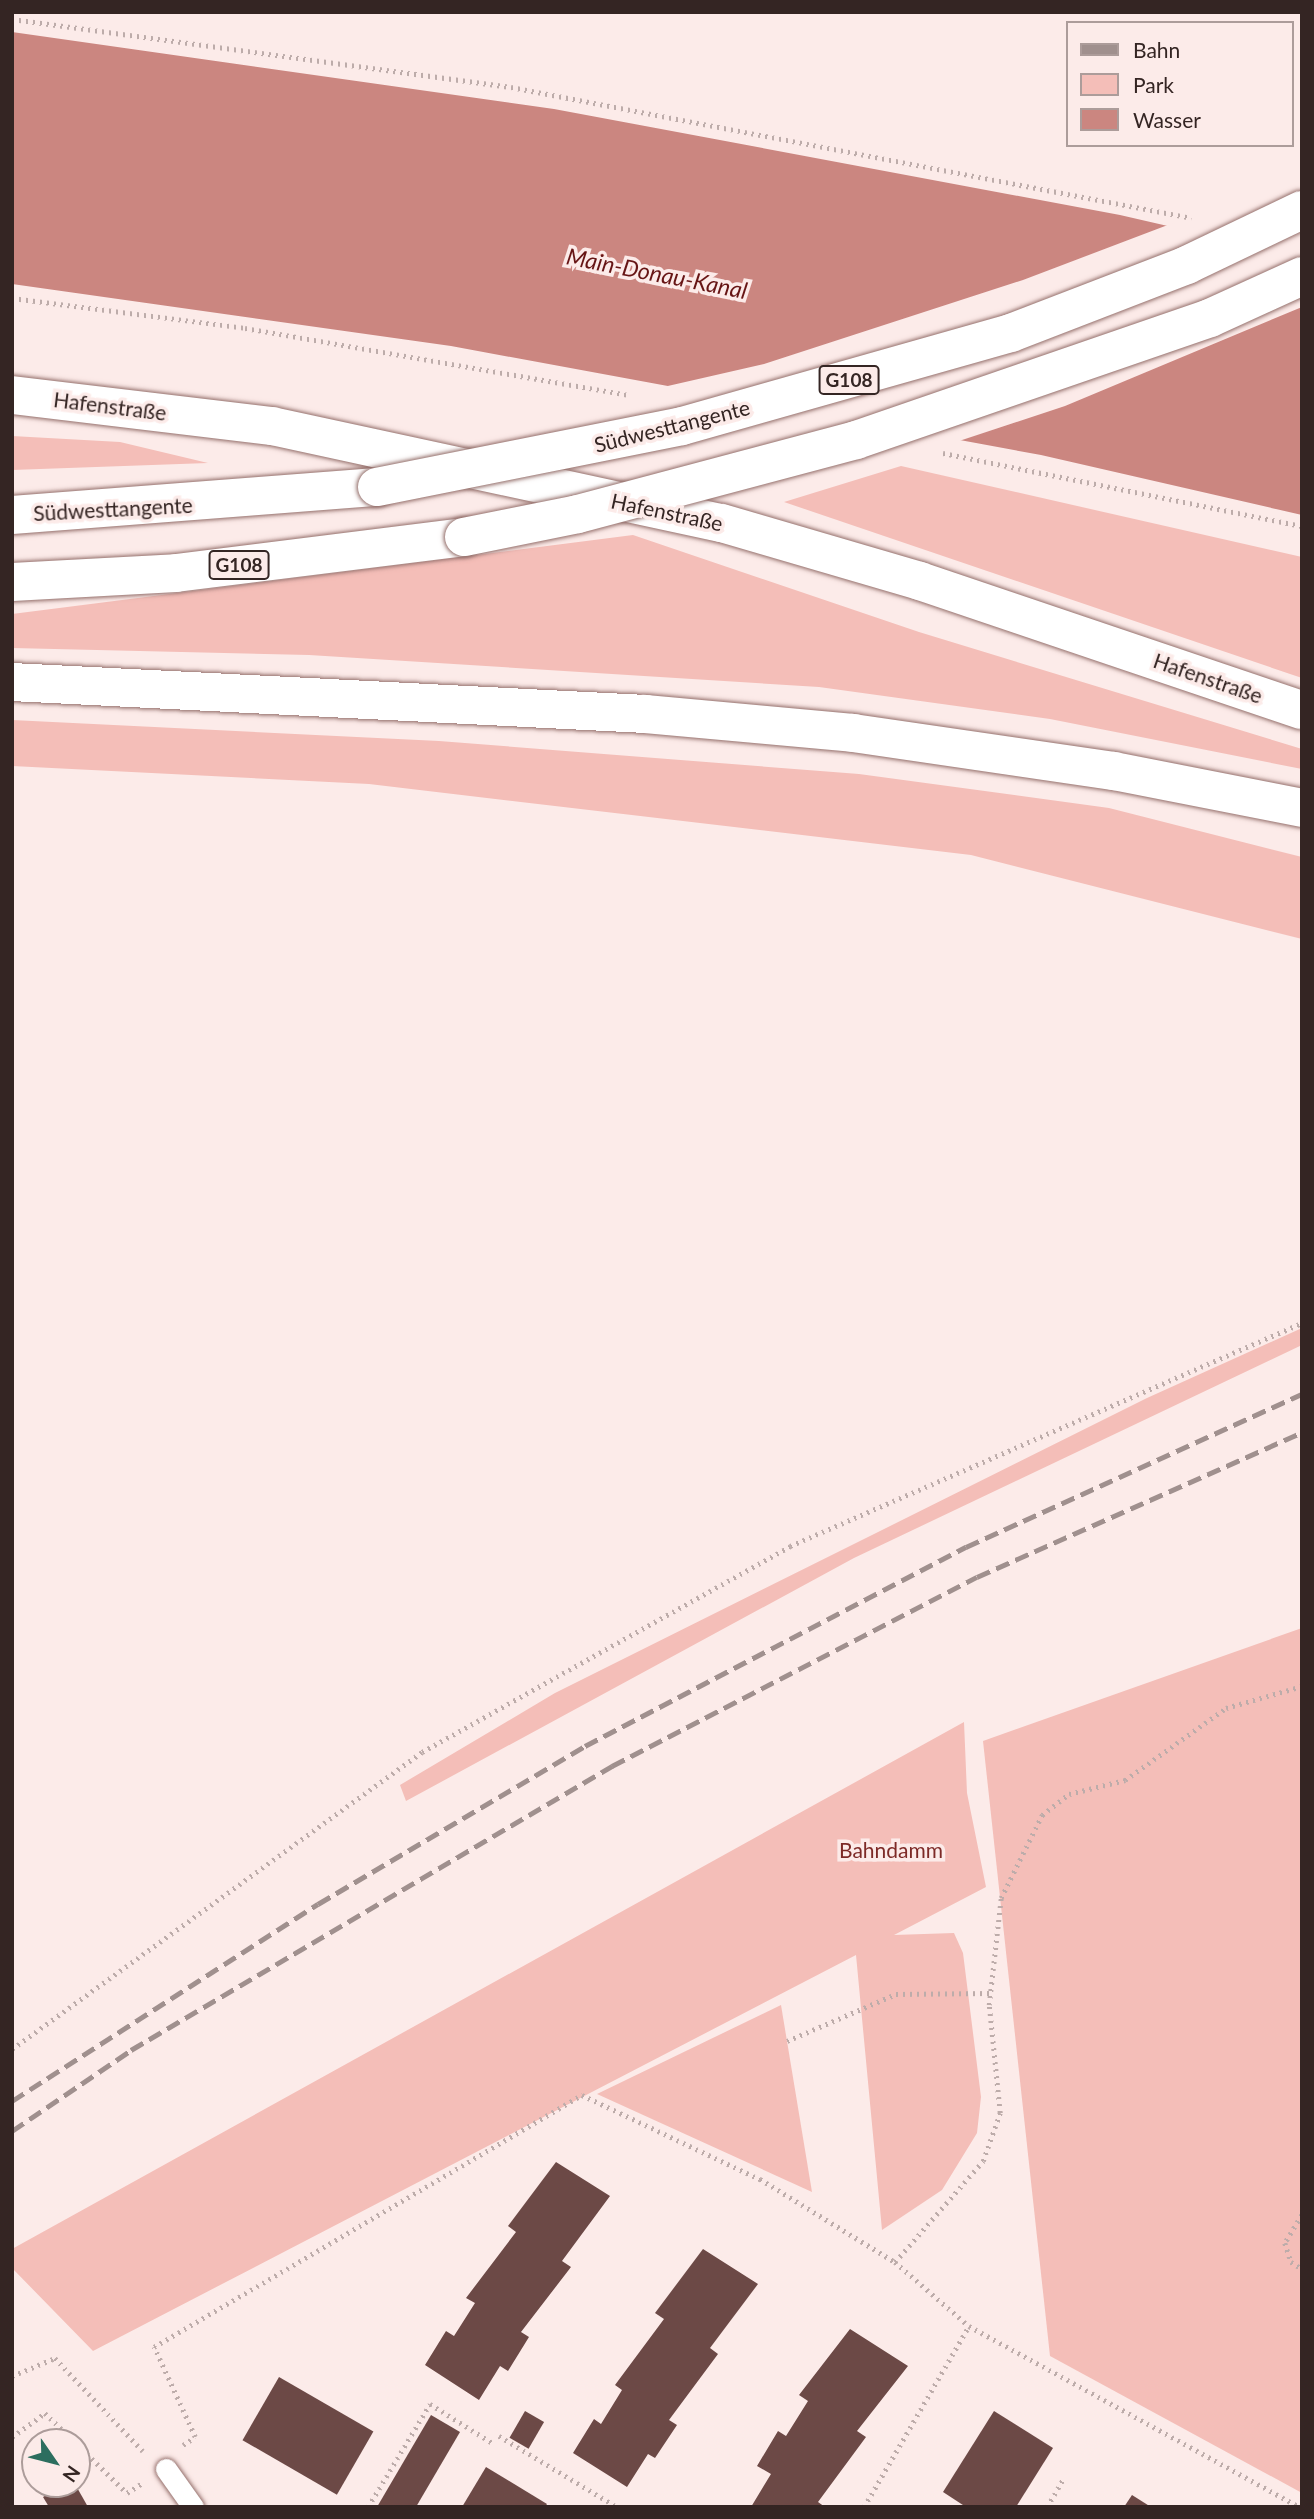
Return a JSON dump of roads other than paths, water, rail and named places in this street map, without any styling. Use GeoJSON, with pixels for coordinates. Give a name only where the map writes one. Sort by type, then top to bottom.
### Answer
{"type":"FeatureCollection","features":[{"type":"Feature","properties":{"kind":"highway","name":"Südwesttangente"},"geometry":{"type":"LineString","coordinates":[[12,515],[377,487],[682,426],[1011,333],[1187,265],[1302,209]]}},
{"type":"Feature","properties":{"kind":"highway","name":"G108"},"geometry":{"type":"LineString","coordinates":[[12,582],[176,573],[464,537],[578,514],[856,440],[1033,383],[1210,318],[1302,276]]}},
{"type":"Feature","properties":{"kind":"highway","name":"Hafenstraße"},"geometry":{"type":"LineString","coordinates":[[12,395],[272,426],[722,523],[920,581],[1302,710]]}},
{"type":"Feature","properties":{"kind":"highway"},"geometry":{"type":"LineString","coordinates":[[12,682],[645,713],[853,733],[1114,771],[1302,808]]}},
{"type":"Feature","properties":{"kind":"lane"},"geometry":{"type":"LineString","coordinates":[[166,2469],[192,2507]]}},
{"type":"Feature","properties":{"kind":"water","name":"Main-Donau-Kanal"},"geometry":{"type":"Polygon","coordinates":[[[12,32],[554,109],[1120,215],[1302,257],[1302,515],[1041,455],[451,346],[12,284],[12,32]]]}},
{"type":"Feature","properties":{"kind":"railway"},"geometry":{"type":"LineString","coordinates":[[12,2101],[318,1904],[585,1746],[966,1547],[1302,1394]]}},
{"type":"Feature","properties":{"kind":"railway"},"geometry":{"type":"LineString","coordinates":[[12,2131],[131,2050],[612,1766],[977,1577],[1302,1432]]}},
{"type":"Feature","properties":{"kind":"park label","name":"Bahndamm"},"geometry":{"type":"Point","coordinates":[891,1850]}}]}
